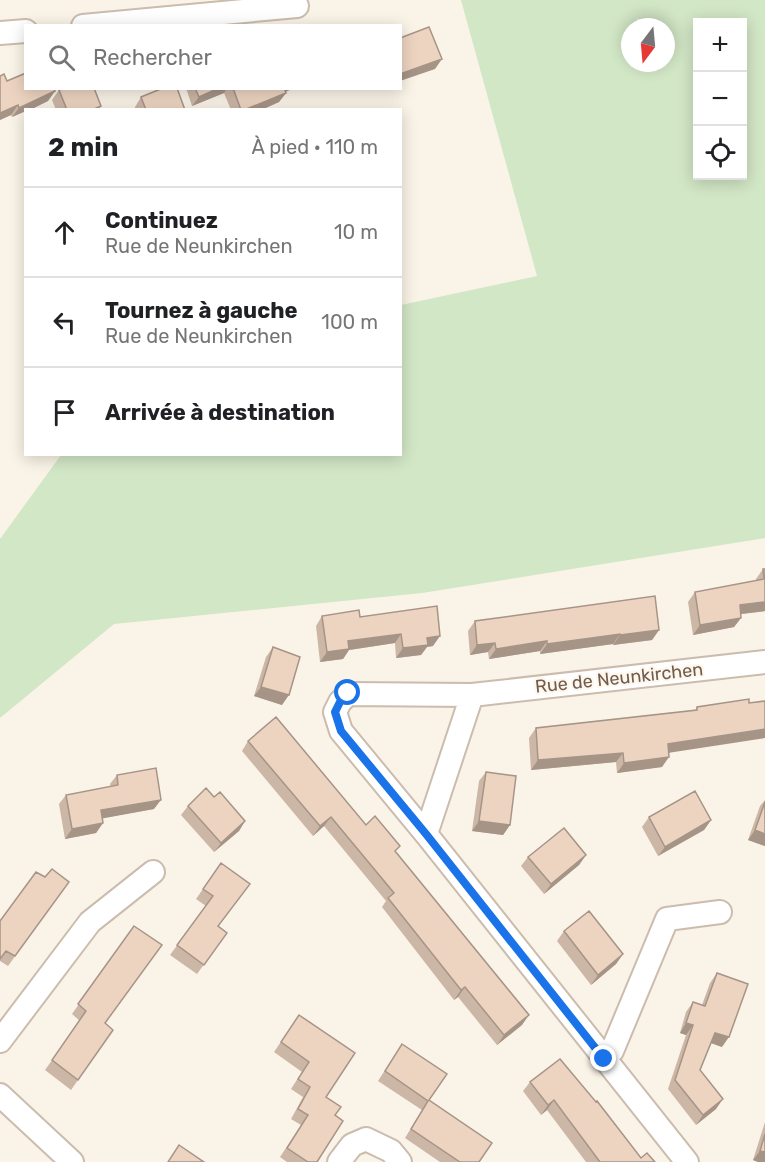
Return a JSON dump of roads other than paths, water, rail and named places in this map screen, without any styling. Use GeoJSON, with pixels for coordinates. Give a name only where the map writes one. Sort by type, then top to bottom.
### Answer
{"type":"FeatureCollection","features":[{"type":"Feature","properties":{"kind":"street"},"geometry":{"type":"LineString","coordinates":[[104,24],[297,6]]}},
{"type":"Feature","properties":{"kind":"street"},"geometry":{"type":"LineString","coordinates":[[0,33],[24,31]]}},
{"type":"Feature","properties":{"kind":"street","name":"Rue de Neunkirchen"},"geometry":{"type":"LineString","coordinates":[[687,1162],[426,834],[341,731],[335,712],[348,693],[472,694],[765,662]]}},
{"type":"Feature","properties":{"kind":"street"},"geometry":{"type":"LineString","coordinates":[[426,834],[472,694]]}},
{"type":"Feature","properties":{"kind":"street"},"geometry":{"type":"LineString","coordinates":[[0,1041],[90,922],[153,872]]}},
{"type":"Feature","properties":{"kind":"street"},"geometry":{"type":"LineString","coordinates":[[604,1059],[612,1051],[667,919],[720,912]]}},
{"type":"Feature","properties":{"kind":"street"},"geometry":{"type":"LineString","coordinates":[[0,1095],[72,1162]]}},
{"type":"Feature","properties":{"kind":"street"},"geometry":{"type":"LineString","coordinates":[[339,1162],[352,1145],[366,1139],[391,1151],[400,1162]]}}]}
